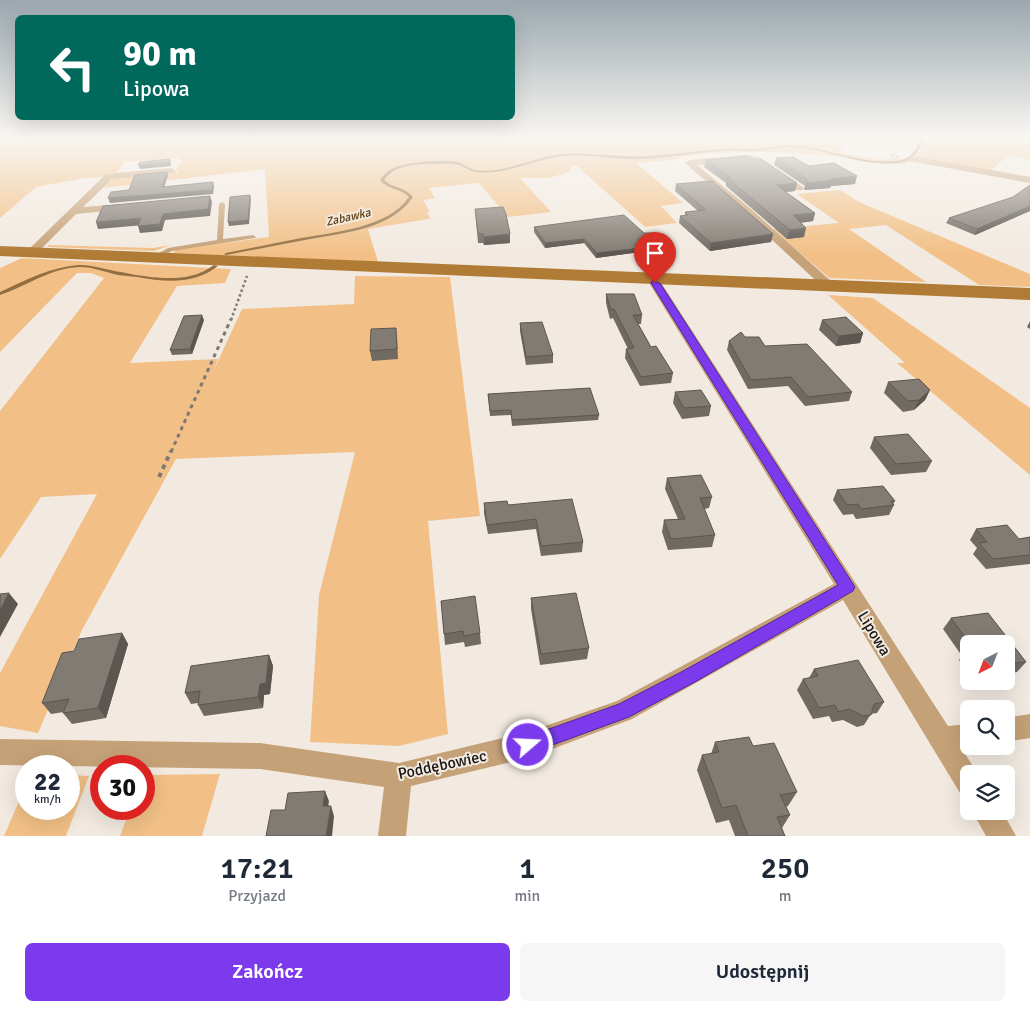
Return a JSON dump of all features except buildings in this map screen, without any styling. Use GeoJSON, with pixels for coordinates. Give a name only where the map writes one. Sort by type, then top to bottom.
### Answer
{"type":"FeatureCollection","features":[{"type":"Feature","properties":{"kind":"main road"},"geometry":{"type":"LineString","coordinates":[[0,251],[1030,294]]}},
{"type":"Feature","properties":{"kind":"street"},"geometry":{"type":"LineString","coordinates":[[32,252],[109,176]]}},
{"type":"Feature","properties":{"kind":"street"},"geometry":{"type":"LineString","coordinates":[[705,176],[747,211],[829,286]]}},
{"type":"Feature","properties":{"kind":"street"},"geometry":{"type":"LineString","coordinates":[[781,176],[799,188]]}},
{"type":"Feature","properties":{"kind":"street"},"geometry":{"type":"LineString","coordinates":[[1008,176],[1030,180]]}},
{"type":"Feature","properties":{"kind":"street"},"geometry":{"type":"LineString","coordinates":[[74,212],[133,206]]}},
{"type":"Feature","properties":{"kind":"street","name":"Lipowa"},"geometry":{"type":"LineString","coordinates":[[652,278],[960,770]]}},
{"type":"Feature","properties":{"kind":"street","name":"Poddębowiec"},"geometry":{"type":"LineString","coordinates":[[0,752],[260,756],[399,776],[528,745],[623,711],[847,587]]}},
{"type":"Feature","properties":{"kind":"street"},"geometry":{"type":"LineString","coordinates":[[1015,728],[1030,726]]}},
{"type":"Feature","properties":{"kind":"street"},"geometry":{"type":"LineString","coordinates":[[941,740],[960,737]]}},
{"type":"Feature","properties":{"kind":"street"},"geometry":{"type":"LineString","coordinates":[[392,836],[399,776]]}},
{"type":"Feature","properties":{"kind":"street"},"geometry":{"type":"LineString","coordinates":[[992,820],[1002,836]]}},
{"type":"Feature","properties":{"kind":"lane"},"geometry":{"type":"LineString","coordinates":[[220,241],[222,204]]}},
{"type":"Feature","properties":{"kind":"lane"},"geometry":{"type":"LineString","coordinates":[[156,257],[170,249],[253,237]]}},
{"type":"Feature","properties":{"kind":"path"},"geometry":{"type":"LineString","coordinates":[[159,477],[232,317],[247,274]]}},
{"type":"Feature","properties":{"kind":"shaded area"},"geometry":{"type":"Polygon","coordinates":[[[0,176],[105,176],[36,187],[0,218],[0,176]]]}},
{"type":"Feature","properties":{"kind":"shaded area"},"geometry":{"type":"Polygon","coordinates":[[[136,176],[205,176],[103,188],[114,178],[136,176]]]}},
{"type":"Feature","properties":{"kind":"shaded area"},"geometry":{"type":"Polygon","coordinates":[[[265,176],[556,176],[549,178],[520,178],[551,212],[508,217],[479,183],[429,188],[435,198],[423,200],[430,212],[427,213],[430,218],[434,218],[368,229],[378,262],[174,253],[175,250],[179,249],[269,237],[265,176]]]}},
{"type":"Feature","properties":{"kind":"shaded area"},"geometry":{"type":"Polygon","coordinates":[[[588,176],[651,176],[683,203],[661,206],[677,223],[645,227],[588,176]]]}},
{"type":"Feature","properties":{"kind":"shaded area"},"geometry":{"type":"Polygon","coordinates":[[[840,190],[859,202],[1030,274],[1030,287],[979,285],[886,225],[849,229],[926,282],[829,278],[773,229],[839,223],[797,194],[840,190]]]}},
{"type":"Feature","properties":{"kind":"shaded area"},"geometry":{"type":"Polygon","coordinates":[[[48,245],[153,248],[171,245],[154,251],[48,247],[48,245]]]}},
{"type":"Feature","properties":{"kind":"shaded area"},"geometry":{"type":"Polygon","coordinates":[[[22,258],[231,269],[225,283],[177,286],[130,363],[218,359],[212,374],[242,309],[354,304],[355,276],[450,277],[480,516],[428,521],[448,734],[399,746],[310,742],[319,595],[355,452],[176,459],[82,630],[38,733],[0,726],[0,673],[97,494],[41,497],[0,559],[0,411],[104,278],[91,273],[77,273],[0,352],[0,268],[22,258]]]}},
{"type":"Feature","properties":{"kind":"shaded area"},"geometry":{"type":"Polygon","coordinates":[[[828,295],[873,298],[1030,408],[1030,475],[897,363],[905,363],[828,295]]]}},
{"type":"Feature","properties":{"kind":"shaded area"},"geometry":{"type":"Polygon","coordinates":[[[220,774],[202,836],[120,836],[126,820],[155,820],[155,775],[220,774]]]}},
{"type":"Feature","properties":{"kind":"shaded area"},"geometry":{"type":"Polygon","coordinates":[[[80,776],[89,776],[80,799],[80,776]]]}},
{"type":"Feature","properties":{"kind":"shaded area"},"geometry":{"type":"Polygon","coordinates":[[[15,810],[15,820],[72,820],[66,836],[4,836],[15,810]]]}},
{"type":"Feature","properties":{"kind":"waterway","name":"Zabawka"},"geometry":{"type":"LineString","coordinates":[[226,254],[362,228],[382,220],[402,208],[411,197],[404,191],[385,183],[382,180],[385,176]]}},
{"type":"Feature","properties":{"kind":"waterway","name":"Zabawka"},"geometry":{"type":"LineString","coordinates":[[0,294],[38,276],[69,267],[98,268],[123,274],[173,280],[189,278],[216,266]]}},
{"type":"Feature","properties":{"kind":"route"},"geometry":{"type":"LineString","coordinates":[[528,745],[623,711],[847,587],[655,283]]}}]}
